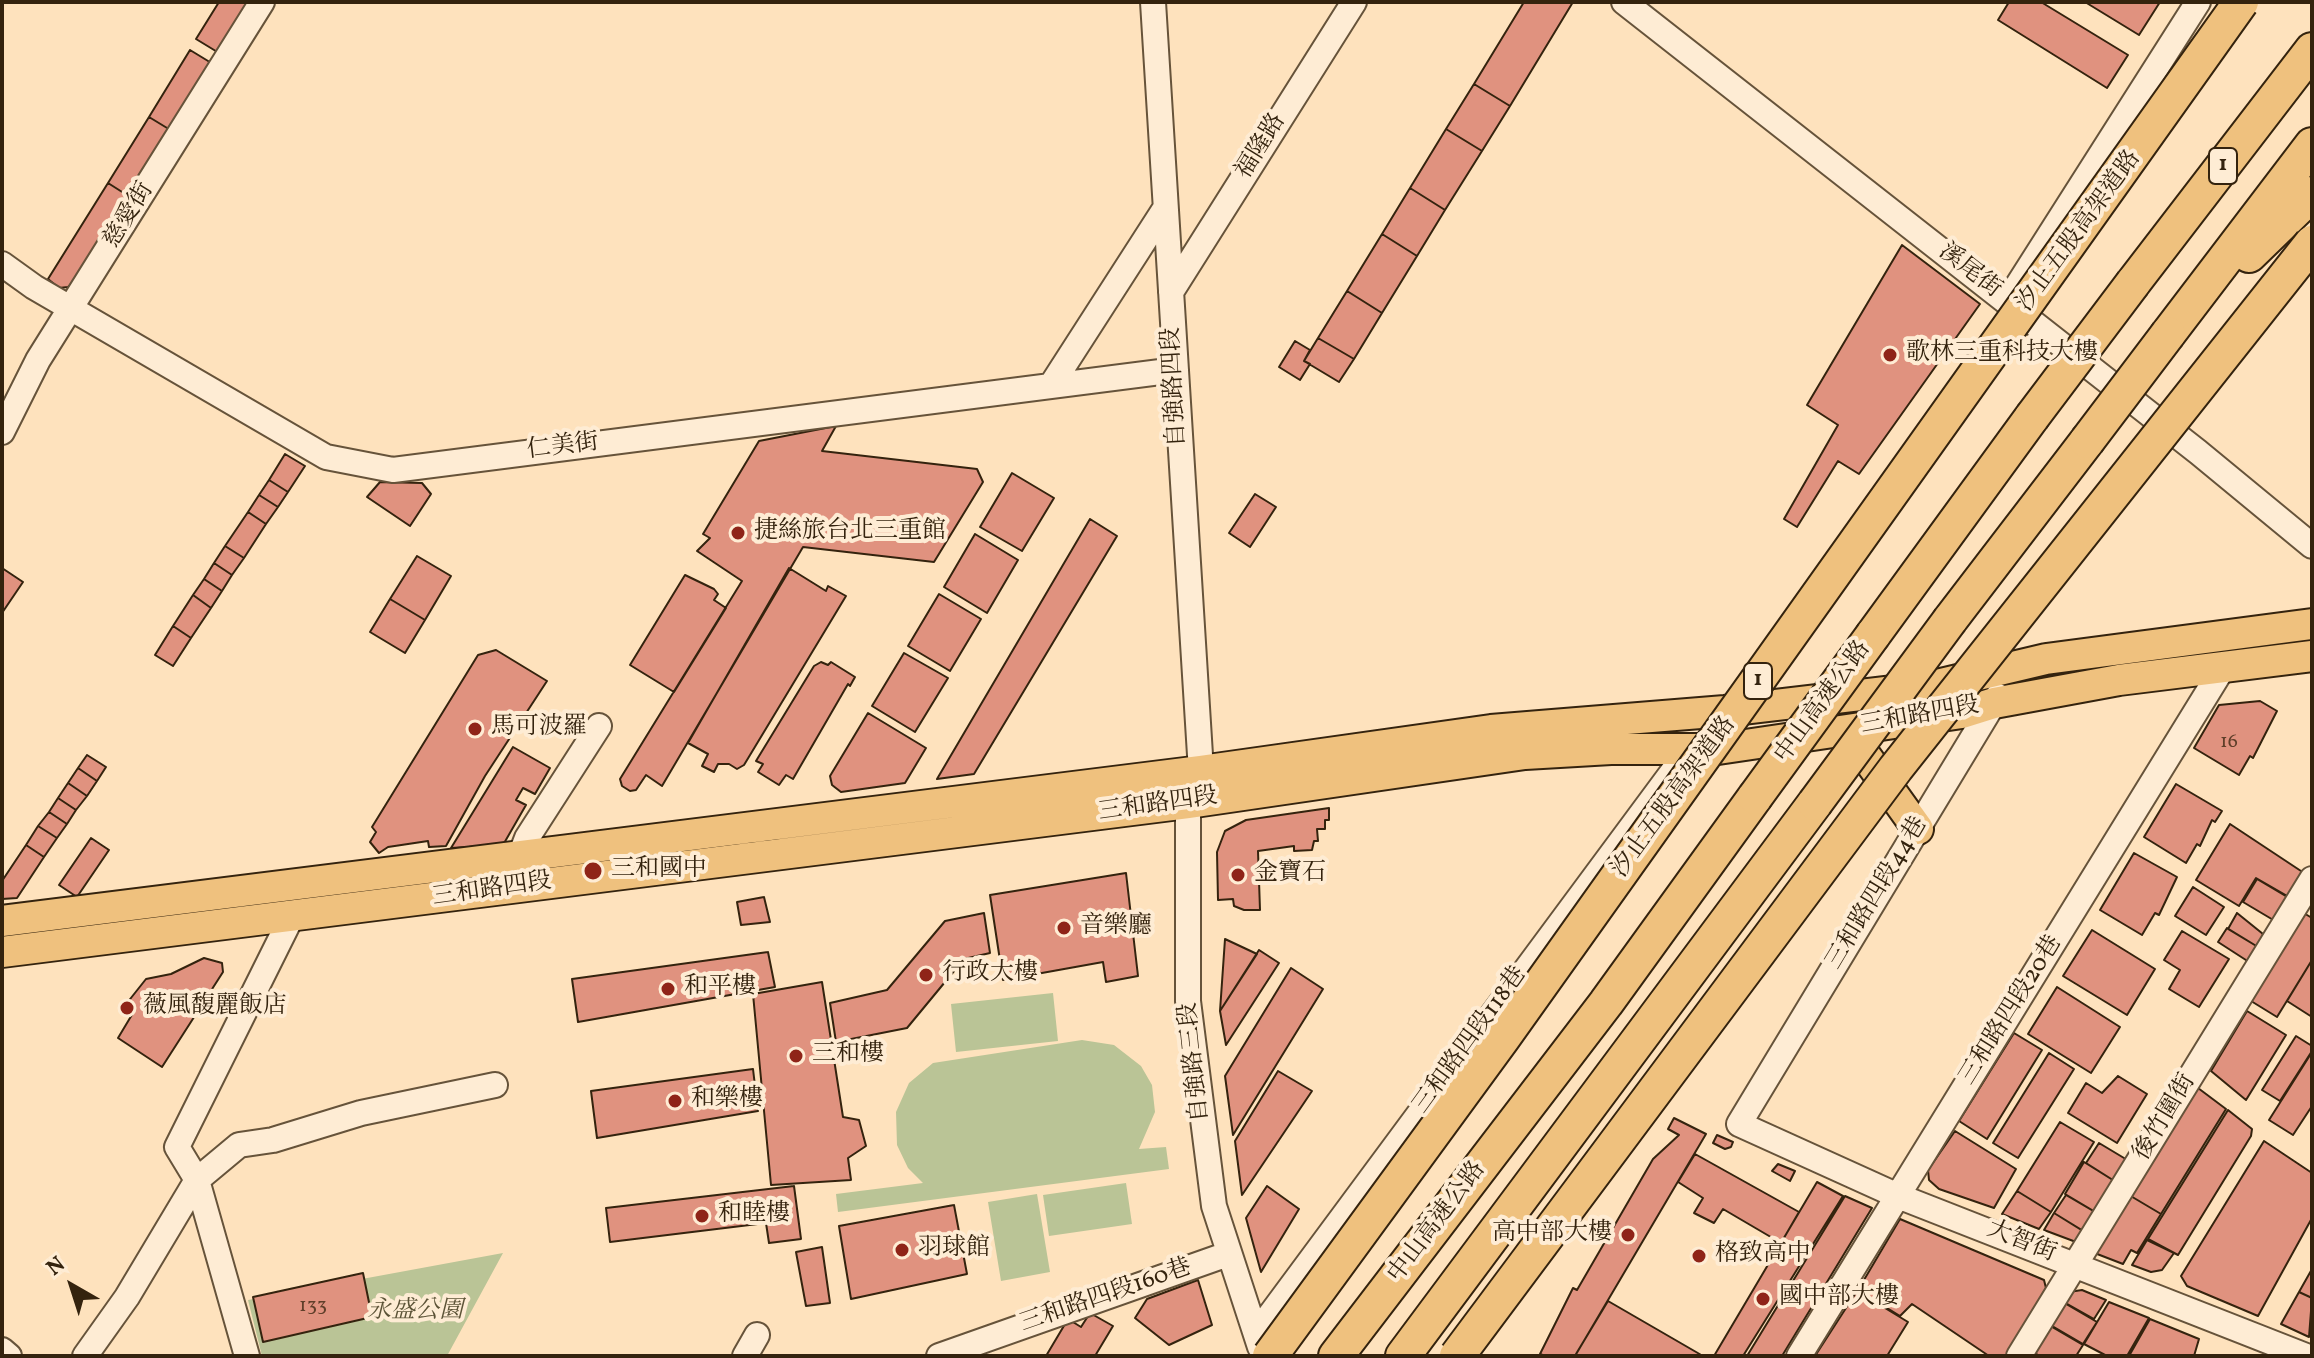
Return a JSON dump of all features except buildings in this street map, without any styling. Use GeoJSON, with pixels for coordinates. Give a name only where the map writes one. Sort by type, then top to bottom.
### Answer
{"type":"FeatureCollection","features":[{"type":"Feature","properties":{"kind":"highway","name":"汐止五股高架道路"},"geometry":{"type":"LineString","coordinates":[[1262,1346],[1520,1014],[2241,2]]}},
{"type":"Feature","properties":{"kind":"highway","name":"中山高速公路"},"geometry":{"type":"LineString","coordinates":[[1336,1356],[1606,1003],[2032,417],[2312,50]]}},
{"type":"Feature","properties":{"kind":"highway"},"geometry":{"type":"LineString","coordinates":[[1403,1356],[1950,620],[2312,145]]}},
{"type":"Feature","properties":{"kind":"highway"},"geometry":{"type":"LineString","coordinates":[[2168,334],[2312,194]]}},
{"type":"Feature","properties":{"kind":"highway"},"geometry":{"type":"LineString","coordinates":[[1457,1356],[1896,768],[2312,243]]}},
{"type":"Feature","properties":{"kind":"main road","name":"三和路四段"},"geometry":{"type":"LineString","coordinates":[[2,921],[1201,771],[1491,730],[1637,715],[1725,711],[1928,687],[2018,665],[2312,624]]}},
{"type":"Feature","properties":{"kind":"main road","name":"三和路四段"},"geometry":{"type":"LineString","coordinates":[[2,952],[1188,803],[1400,769],[1525,754],[1718,749],[1962,713],[1994,703],[2119,680],[2312,656]]}},
{"type":"Feature","properties":{"kind":"main road"},"geometry":{"type":"LineString","coordinates":[[1847,730],[1918,829]]}},
{"type":"Feature","properties":{"kind":"street","name":"慈愛街"},"geometry":{"type":"LineString","coordinates":[[2,432],[38,360],[73,309],[262,2]]}},
{"type":"Feature","properties":{"kind":"street","name":"自強路四段"},"geometry":{"type":"LineString","coordinates":[[1153,2],[1201,771]]}},
{"type":"Feature","properties":{"kind":"street","name":"福隆路"},"geometry":{"type":"LineString","coordinates":[[1171,292],[1354,2]]}},
{"type":"Feature","properties":{"kind":"street","name":"溪尾街"},"geometry":{"type":"LineString","coordinates":[[1624,2],[2312,546]]}},
{"type":"Feature","properties":{"kind":"street"},"geometry":{"type":"LineString","coordinates":[[2007,302],[2198,2]]}},
{"type":"Feature","properties":{"kind":"street"},"geometry":{"type":"LineString","coordinates":[[1052,384],[1164,210]]}},
{"type":"Feature","properties":{"kind":"street","name":"仁美街"},"geometry":{"type":"LineString","coordinates":[[2,264],[326,457],[393,470],[1176,370]]}},
{"type":"Feature","properties":{"kind":"street","name":"三和路四段44巷"},"geometry":{"type":"LineString","coordinates":[[1739,1124],[2018,665]]}},
{"type":"Feature","properties":{"kind":"street","name":"三和路四段20巷"},"geometry":{"type":"LineString","coordinates":[[1799,1356],[2224,666]]}},
{"type":"Feature","properties":{"kind":"street"},"geometry":{"type":"LineString","coordinates":[[520,856],[527,838],[599,726]]}},
{"type":"Feature","properties":{"kind":"street","name":"三和路四段118巷"},"geometry":{"type":"LineString","coordinates":[[1262,1346],[1688,750]]}},
{"type":"Feature","properties":{"kind":"street","name":"自強路三段"},"geometry":{"type":"LineString","coordinates":[[1201,771],[1188,803],[1188,1001],[1214,1206],[1262,1346]]}},
{"type":"Feature","properties":{"kind":"street","name":"後竹圍街"},"geometry":{"type":"LineString","coordinates":[[2019,1356],[2312,879]]}},
{"type":"Feature","properties":{"kind":"street"},"geometry":{"type":"LineString","coordinates":[[247,1356],[197,1180],[177,1147],[292,916]]}},
{"type":"Feature","properties":{"kind":"street"},"geometry":{"type":"LineString","coordinates":[[85,1356],[127,1297],[197,1180],[239,1145],[273,1140],[361,1113],[495,1085]]}},
{"type":"Feature","properties":{"kind":"street","name":"大智街"},"geometry":{"type":"LineString","coordinates":[[1739,1124],[1898,1196],[2306,1356]]}},
{"type":"Feature","properties":{"kind":"street","name":"三和路四段160巷"},"geometry":{"type":"LineString","coordinates":[[939,1356],[1228,1254]]}},
{"type":"Feature","properties":{"kind":"street"},"geometry":{"type":"LineString","coordinates":[[2,1350],[9,1356]]}},
{"type":"Feature","properties":{"kind":"green space"},"geometry":{"type":"Polygon","coordinates":[[[1053,993],[1058,1041],[956,1052],[951,1004],[1053,993]]]}},
{"type":"Feature","properties":{"kind":"green space"},"geometry":{"type":"Polygon","coordinates":[[[1082,1040],[1114,1045],[1141,1066],[1152,1085],[1155,1112],[1139,1149],[1166,1147],[1169,1169],[838,1212],[836,1194],[923,1183],[908,1168],[897,1145],[896,1112],[909,1083],[933,1063],[1082,1040]]]}},
{"type":"Feature","properties":{"kind":"green space"},"geometry":{"type":"Polygon","coordinates":[[[1126,1183],[1132,1224],[1049,1236],[1043,1195],[1126,1183]]]}},
{"type":"Feature","properties":{"kind":"green space"},"geometry":{"type":"Polygon","coordinates":[[[1037,1194],[1050,1272],[1001,1281],[988,1202],[1037,1194]]]}},
{"type":"Feature","properties":{"kind":"green space","name":"永盛公園"},"geometry":{"type":"Polygon","coordinates":[[[503,1253],[447,1356],[262,1356],[248,1300],[503,1253]]]}},
{"type":"Feature","properties":{"kind":"place","name":"歌林三重科技大樓"},"geometry":{"type":"Point","coordinates":[1890,355]}},
{"type":"Feature","properties":{"kind":"place","name":"捷絲旅台北三重館"},"geometry":{"type":"Point","coordinates":[738,533]}},
{"type":"Feature","properties":{"kind":"place","name":"馬可波羅"},"geometry":{"type":"Point","coordinates":[475,729]}},
{"type":"Feature","properties":{"kind":"place","name":"三和國中"},"geometry":{"type":"Point","coordinates":[593,871]}},
{"type":"Feature","properties":{"kind":"place","name":"金寶石"},"geometry":{"type":"Point","coordinates":[1238,875]}},
{"type":"Feature","properties":{"kind":"place","name":"音樂廳"},"geometry":{"type":"Point","coordinates":[1064,928]}},
{"type":"Feature","properties":{"kind":"place","name":"行政大樓"},"geometry":{"type":"Point","coordinates":[926,975]}},
{"type":"Feature","properties":{"kind":"place","name":"和平樓"},"geometry":{"type":"Point","coordinates":[668,989]}},
{"type":"Feature","properties":{"kind":"place","name":"薇風馥麗飯店"},"geometry":{"type":"Point","coordinates":[127,1008]}},
{"type":"Feature","properties":{"kind":"place","name":"三和樓"},"geometry":{"type":"Point","coordinates":[796,1056]}},
{"type":"Feature","properties":{"kind":"place","name":"和樂樓"},"geometry":{"type":"Point","coordinates":[675,1101]}},
{"type":"Feature","properties":{"kind":"place","name":"和睦樓"},"geometry":{"type":"Point","coordinates":[702,1216]}},
{"type":"Feature","properties":{"kind":"place","name":"高中部大樓"},"geometry":{"type":"Point","coordinates":[1628,1235]}},
{"type":"Feature","properties":{"kind":"place","name":"羽球館"},"geometry":{"type":"Point","coordinates":[902,1250]}},
{"type":"Feature","properties":{"kind":"place","name":"格致高中"},"geometry":{"type":"Point","coordinates":[1699,1256]}},
{"type":"Feature","properties":{"kind":"place","name":"國中部大樓"},"geometry":{"type":"Point","coordinates":[1763,1299]}}]}
